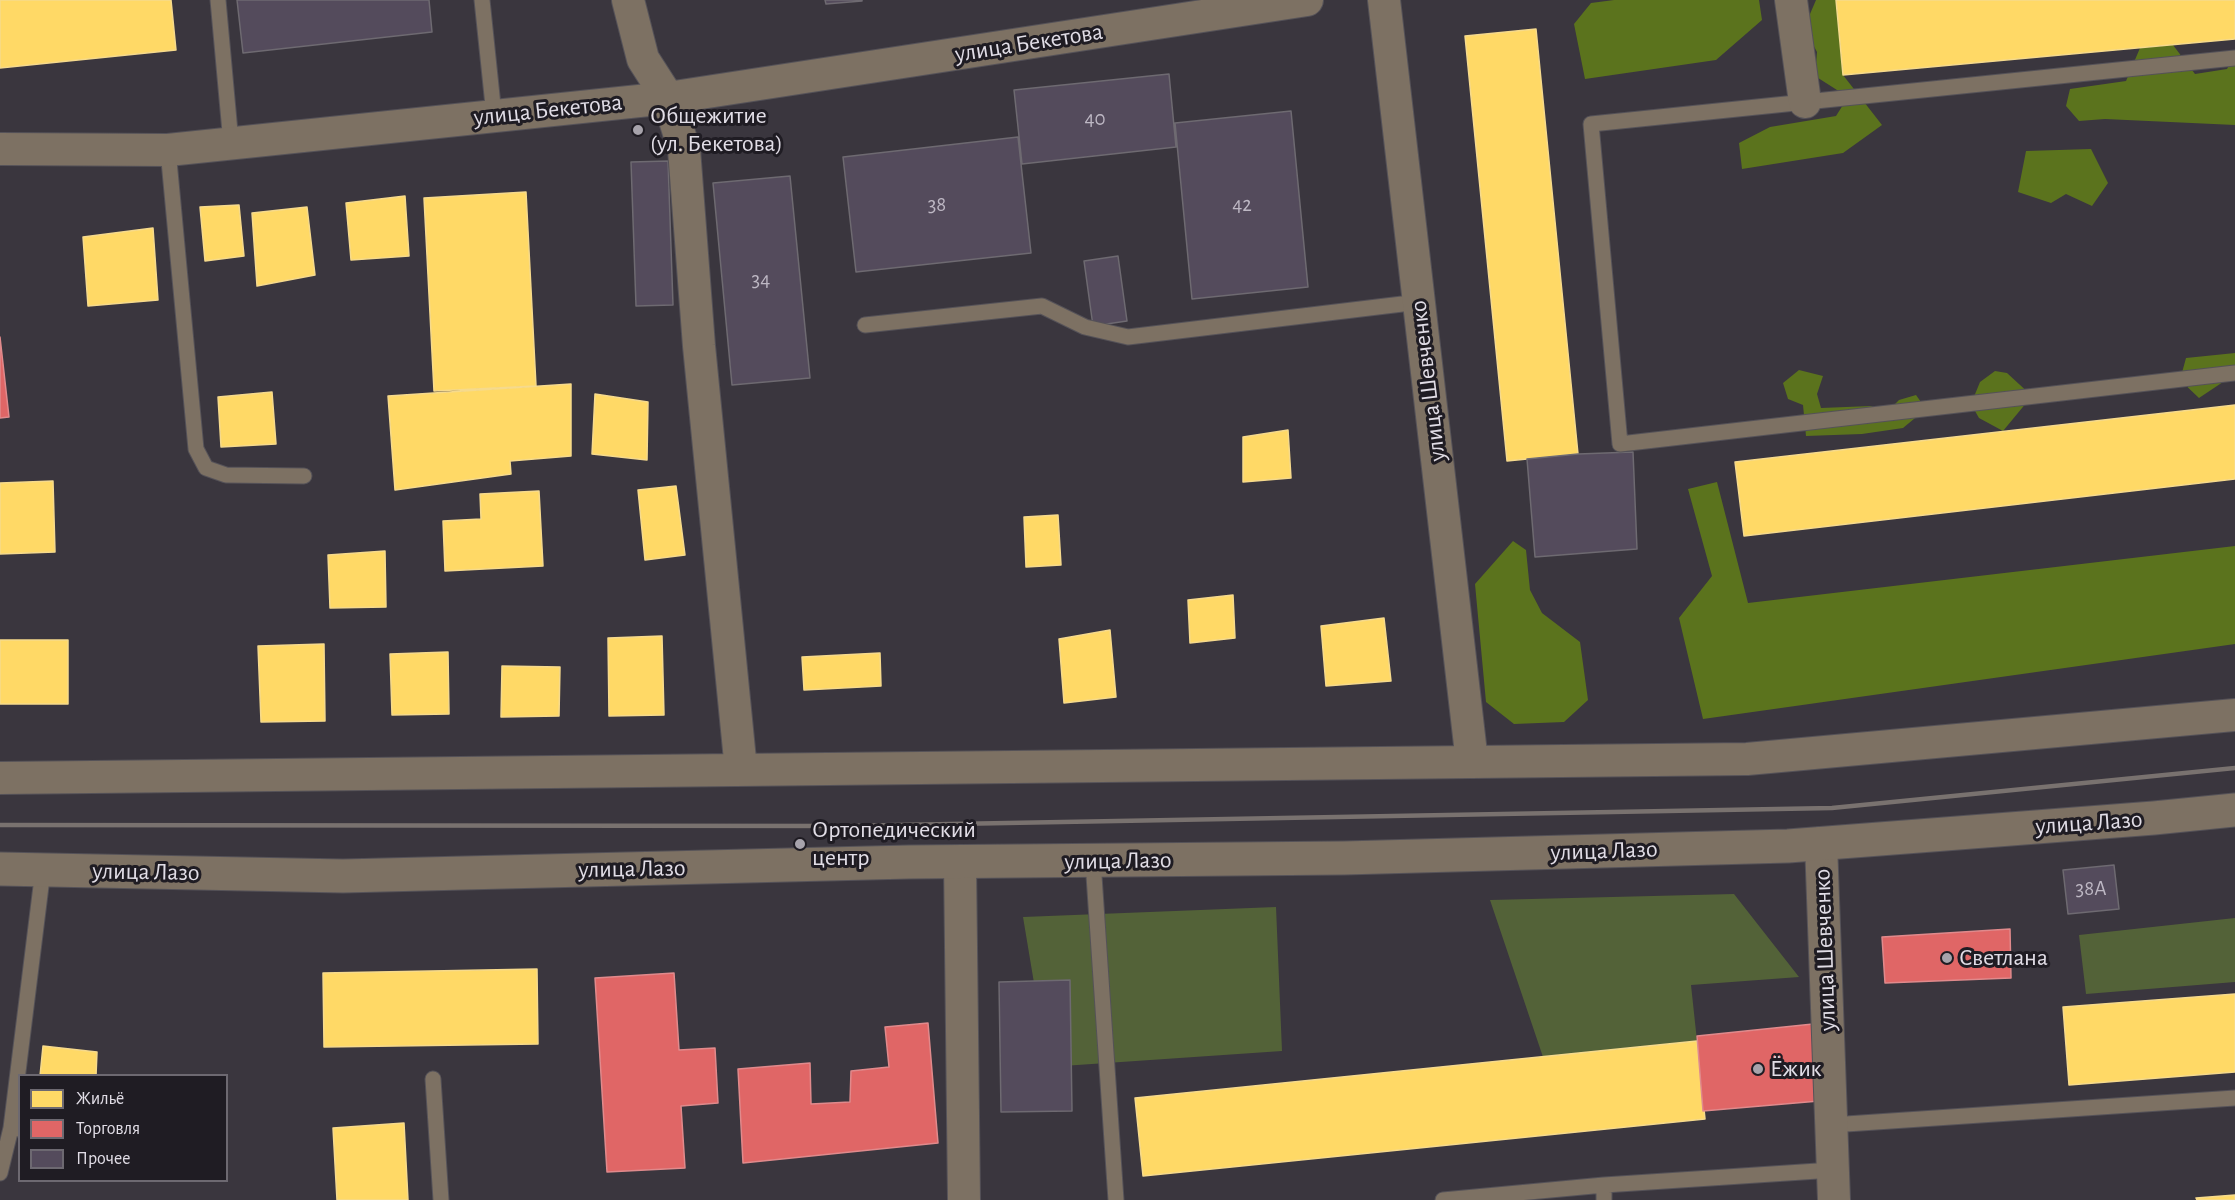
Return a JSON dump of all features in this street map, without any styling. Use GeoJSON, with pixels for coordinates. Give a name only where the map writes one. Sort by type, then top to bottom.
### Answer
{"type":"FeatureCollection","features":[{"type":"Feature","properties":{"kind":"street"},"geometry":{"type":"LineString","coordinates":[[628,0],[643,59],[668,98],[684,149],[700,358],[741,770]]}},
{"type":"Feature","properties":{"kind":"street","name":"улица Бекетова"},"geometry":{"type":"LineString","coordinates":[[0,149],[168,150],[668,98],[1307,0]]}},
{"type":"Feature","properties":{"kind":"street","name":"улица Шевченко"},"geometry":{"type":"LineString","coordinates":[[1384,0],[1473,762]]}},
{"type":"Feature","properties":{"kind":"street"},"geometry":{"type":"LineString","coordinates":[[1791,0],[1805,102]]}},
{"type":"Feature","properties":{"kind":"street"},"geometry":{"type":"LineString","coordinates":[[0,778],[1747,759],[2235,715]]}},
{"type":"Feature","properties":{"kind":"street","name":"улица Лазо"},"geometry":{"type":"LineString","coordinates":[[0,869],[343,876],[960,862],[1344,858],[1821,843],[2235,810]]}},
{"type":"Feature","properties":{"kind":"street","name":"улица Шевченко"},"geometry":{"type":"LineString","coordinates":[[1821,843],[1833,1185]]}},
{"type":"Feature","properties":{"kind":"street"},"geometry":{"type":"LineString","coordinates":[[960,862],[964,1200]]}},
{"type":"Feature","properties":{"kind":"lane"},"geometry":{"type":"LineString","coordinates":[[218,0],[231,143]]}},
{"type":"Feature","properties":{"kind":"lane"},"geometry":{"type":"LineString","coordinates":[[482,0],[494,115]]}},
{"type":"Feature","properties":{"kind":"lane"},"geometry":{"type":"LineString","coordinates":[[2235,58],[1590,124],[1620,444],[2235,373]]}},
{"type":"Feature","properties":{"kind":"lane"},"geometry":{"type":"LineString","coordinates":[[168,150],[196,449],[206,468],[226,475],[304,476]]}},
{"type":"Feature","properties":{"kind":"lane"},"geometry":{"type":"LineString","coordinates":[[864,325],[1042,306],[1085,327],[1128,337],[1419,302]]}},
{"type":"Feature","properties":{"kind":"lane"},"geometry":{"type":"LineString","coordinates":[[1093,861],[1116,1200]]}},
{"type":"Feature","properties":{"kind":"lane"},"geometry":{"type":"LineString","coordinates":[[21,1074],[43,870]]}},
{"type":"Feature","properties":{"kind":"lane"},"geometry":{"type":"LineString","coordinates":[[433,1079],[441,1200]]}},
{"type":"Feature","properties":{"kind":"lane"},"geometry":{"type":"LineString","coordinates":[[1831,1125],[2235,1098]]}},
{"type":"Feature","properties":{"kind":"lane"},"geometry":{"type":"LineString","coordinates":[[0,1173],[15,1129],[18,1101]]}},
{"type":"Feature","properties":{"kind":"lane"},"geometry":{"type":"LineString","coordinates":[[1443,1200],[1604,1192],[1833,1185]]}},
{"type":"Feature","properties":{"kind":"green space"},"geometry":{"type":"Polygon","coordinates":[[[1614,0],[1759,0],[1762,20],[1716,60],[1585,79],[1574,24],[1591,3],[1614,0]]]}},
{"type":"Feature","properties":{"kind":"green space"},"geometry":{"type":"Polygon","coordinates":[[[1816,0],[1836,0],[1843,75],[1882,125],[1843,153],[1742,169],[1739,143],[1770,127],[1836,116],[1848,97],[1815,76],[1817,52],[1804,28],[1816,0]]]}},
{"type":"Feature","properties":{"kind":"green space"},"geometry":{"type":"Polygon","coordinates":[[[2173,45],[2195,74],[2227,69],[2235,54],[2235,125],[2105,119],[2079,121],[2066,106],[2070,89],[2126,81],[2140,48],[2173,45]]]}},
{"type":"Feature","properties":{"kind":"green space"},"geometry":{"type":"Polygon","coordinates":[[[2091,149],[2108,183],[2092,206],[2066,194],[2051,203],[2018,192],[2026,151],[2091,149]]]}},
{"type":"Feature","properties":{"kind":"green space"},"geometry":{"type":"Polygon","coordinates":[[[2235,353],[2235,374],[2199,398],[2180,380],[2186,358],[2235,353]]]}},
{"type":"Feature","properties":{"kind":"green space"},"geometry":{"type":"Polygon","coordinates":[[[1799,370],[1823,376],[1817,394],[1821,408],[1871,406],[1886,413],[1899,400],[1916,395],[1926,409],[1903,428],[1862,434],[1806,436],[1803,405],[1788,399],[1783,383],[1799,370]]]}},
{"type":"Feature","properties":{"kind":"green space"},"geometry":{"type":"Polygon","coordinates":[[[1995,371],[2007,373],[2032,396],[2003,431],[1979,418],[1971,404],[1980,382],[1995,371]]]}},
{"type":"Feature","properties":{"kind":"green space"},"geometry":{"type":"Polygon","coordinates":[[[1717,482],[1748,603],[2235,546],[2235,644],[1703,719],[1679,618],[1712,576],[1688,489],[1717,482]]]}},
{"type":"Feature","properties":{"kind":"green space"},"geometry":{"type":"Polygon","coordinates":[[[1513,541],[1526,550],[1530,590],[1542,613],[1580,642],[1588,700],[1564,722],[1514,724],[1486,702],[1475,584],[1513,541]]]}},
{"type":"Feature","properties":{"kind":"green space"},"geometry":{"type":"Polygon","coordinates":[[[1734,894],[1799,977],[1691,985],[1697,1041],[1543,1057],[1490,900],[1734,894]]]}},
{"type":"Feature","properties":{"kind":"green space"},"geometry":{"type":"Polygon","coordinates":[[[1276,907],[1282,1051],[1048,1067],[1023,917],[1276,907]]]}},
{"type":"Feature","properties":{"kind":"green space"},"geometry":{"type":"Polygon","coordinates":[[[2235,918],[2235,982],[2086,994],[2079,935],[2235,918]]]}},
{"type":"Feature","properties":{"kind":"building: Жильё"},"geometry":{"type":"Polygon","coordinates":[[[0,0],[171,0],[176,50],[0,68],[0,0]]]}},
{"type":"Feature","properties":{"kind":"building: Жильё"},"geometry":{"type":"Polygon","coordinates":[[[1836,0],[2235,0],[2235,39],[1843,75],[1836,0]]]}},
{"type":"Feature","properties":{"kind":"building: Жильё"},"geometry":{"type":"Polygon","coordinates":[[[1536,29],[1578,454],[1507,461],[1465,36],[1536,29]]]}},
{"type":"Feature","properties":{"kind":"building: Жильё"},"geometry":{"type":"Polygon","coordinates":[[[526,192],[536,386],[434,391],[424,198],[526,192]]]}},
{"type":"Feature","properties":{"kind":"building: Жильё"},"geometry":{"type":"Polygon","coordinates":[[[405,196],[409,256],[351,260],[346,203],[405,196]]]}},
{"type":"Feature","properties":{"kind":"building: Жильё"},"geometry":{"type":"Polygon","coordinates":[[[239,205],[244,256],[205,261],[200,207],[239,205]]]}},
{"type":"Feature","properties":{"kind":"building: Жильё"},"geometry":{"type":"Polygon","coordinates":[[[307,207],[315,275],[257,286],[252,213],[307,207]]]}},
{"type":"Feature","properties":{"kind":"building: Жильё"},"geometry":{"type":"Polygon","coordinates":[[[153,228],[158,300],[88,306],[83,237],[153,228]]]}},
{"type":"Feature","properties":{"kind":"building: Жильё"},"geometry":{"type":"Polygon","coordinates":[[[571,384],[571,456],[510,461],[511,474],[395,490],[388,396],[571,384]]]}},
{"type":"Feature","properties":{"kind":"building: Жильё"},"geometry":{"type":"Polygon","coordinates":[[[272,392],[276,444],[221,447],[218,397],[272,392]]]}},
{"type":"Feature","properties":{"kind":"building: Жильё"},"geometry":{"type":"Polygon","coordinates":[[[595,394],[648,402],[647,460],[592,454],[595,394]]]}},
{"type":"Feature","properties":{"kind":"building: Жильё"},"geometry":{"type":"Polygon","coordinates":[[[2235,405],[2235,479],[1744,536],[1735,462],[2235,405]]]}},
{"type":"Feature","properties":{"kind":"building: Жильё"},"geometry":{"type":"Polygon","coordinates":[[[1288,430],[1291,478],[1243,482],[1243,437],[1288,430]]]}},
{"type":"Feature","properties":{"kind":"building: Жильё"},"geometry":{"type":"Polygon","coordinates":[[[53,481],[55,552],[0,554],[0,483],[53,481]]]}},
{"type":"Feature","properties":{"kind":"building: Жильё"},"geometry":{"type":"Polygon","coordinates":[[[676,486],[685,555],[645,560],[638,490],[676,486]]]}},
{"type":"Feature","properties":{"kind":"building: Жильё"},"geometry":{"type":"Polygon","coordinates":[[[539,491],[543,566],[445,571],[443,521],[481,519],[480,494],[539,491]]]}},
{"type":"Feature","properties":{"kind":"building: Жильё"},"geometry":{"type":"Polygon","coordinates":[[[1058,515],[1061,565],[1026,567],[1024,517],[1058,515]]]}},
{"type":"Feature","properties":{"kind":"building: Жильё"},"geometry":{"type":"Polygon","coordinates":[[[385,551],[386,607],[330,608],[328,555],[385,551]]]}},
{"type":"Feature","properties":{"kind":"building: Жильё"},"geometry":{"type":"Polygon","coordinates":[[[1233,595],[1235,638],[1190,643],[1188,600],[1233,595]]]}},
{"type":"Feature","properties":{"kind":"building: Жильё"},"geometry":{"type":"Polygon","coordinates":[[[1384,618],[1391,681],[1326,686],[1321,626],[1384,618]]]}},
{"type":"Feature","properties":{"kind":"building: Жильё"},"geometry":{"type":"Polygon","coordinates":[[[1110,630],[1116,697],[1064,703],[1059,639],[1110,630]]]}},
{"type":"Feature","properties":{"kind":"building: Жильё"},"geometry":{"type":"Polygon","coordinates":[[[662,636],[664,715],[609,716],[608,638],[662,636]]]}},
{"type":"Feature","properties":{"kind":"building: Жильё"},"geometry":{"type":"Polygon","coordinates":[[[0,640],[68,640],[68,704],[0,704],[0,640]]]}},
{"type":"Feature","properties":{"kind":"building: Жильё"},"geometry":{"type":"Polygon","coordinates":[[[324,644],[325,721],[261,722],[258,646],[324,644]]]}},
{"type":"Feature","properties":{"kind":"building: Жильё"},"geometry":{"type":"Polygon","coordinates":[[[448,652],[449,714],[392,715],[390,654],[448,652]]]}},
{"type":"Feature","properties":{"kind":"building: Жильё"},"geometry":{"type":"Polygon","coordinates":[[[880,653],[881,686],[804,690],[802,657],[880,653]]]}},
{"type":"Feature","properties":{"kind":"building: Жильё"},"geometry":{"type":"Polygon","coordinates":[[[502,666],[560,667],[559,716],[501,717],[502,666]]]}},
{"type":"Feature","properties":{"kind":"building: Жильё"},"geometry":{"type":"Polygon","coordinates":[[[537,969],[538,1044],[324,1047],[323,973],[537,969]]]}},
{"type":"Feature","properties":{"kind":"building: Жильё"},"geometry":{"type":"Polygon","coordinates":[[[2235,994],[2235,1072],[2069,1085],[2063,1007],[2235,994]]]}},
{"type":"Feature","properties":{"kind":"building: Жильё"},"geometry":{"type":"Polygon","coordinates":[[[1697,1041],[1705,1119],[1143,1176],[1135,1098],[1697,1041]]]}},
{"type":"Feature","properties":{"kind":"building: Жильё"},"geometry":{"type":"Polygon","coordinates":[[[43,1046],[97,1052],[96,1074],[40,1074],[43,1046]]]}},
{"type":"Feature","properties":{"kind":"building: Жильё"},"geometry":{"type":"Polygon","coordinates":[[[404,1123],[408,1200],[337,1200],[333,1128],[404,1123]]]}},
{"type":"Feature","properties":{"kind":"building: Жильё"},"geometry":{"type":"Polygon","coordinates":[[[2235,1195],[2235,1200],[2197,1200],[2196,1198],[2235,1195]]]}},
{"type":"Feature","properties":{"kind":"building: Торговля"},"geometry":{"type":"Polygon","coordinates":[[[0,337],[9,417],[0,418],[0,337]]]}},
{"type":"Feature","properties":{"kind":"building: Торговля","name":"Светлана"},"geometry":{"type":"Polygon","coordinates":[[[2010,929],[2011,978],[1885,983],[1882,937],[2010,929]]]}},
{"type":"Feature","properties":{"kind":"building: Торговля"},"geometry":{"type":"Polygon","coordinates":[[[674,973],[679,1050],[715,1048],[718,1103],[681,1106],[685,1168],[607,1172],[595,978],[674,973]]]}},
{"type":"Feature","properties":{"kind":"building: Торговля"},"geometry":{"type":"Polygon","coordinates":[[[928,1023],[938,1143],[743,1163],[738,1069],[810,1063],[811,1104],[850,1102],[851,1071],[889,1067],[885,1027],[928,1023]]]}},
{"type":"Feature","properties":{"kind":"building: Торговля","name":"Ёжик"},"geometry":{"type":"Polygon","coordinates":[[[1813,1024],[1819,1101],[1703,1111],[1697,1036],[1813,1024]]]}},
{"type":"Feature","properties":{"kind":"building: Прочее"},"geometry":{"type":"Polygon","coordinates":[[[237,0],[429,0],[432,32],[243,53],[237,0]]]}},
{"type":"Feature","properties":{"kind":"building: Прочее"},"geometry":{"type":"Polygon","coordinates":[[[825,0],[862,0],[862,1],[826,4],[825,0]]]}},
{"type":"Feature","properties":{"kind":"building: Прочее"},"geometry":{"type":"Polygon","coordinates":[[[1169,74],[1176,147],[1022,164],[1014,90],[1169,74]]]}},
{"type":"Feature","properties":{"kind":"building: Прочее"},"geometry":{"type":"Polygon","coordinates":[[[1291,111],[1308,287],[1192,299],[1175,123],[1291,111]]]}},
{"type":"Feature","properties":{"kind":"building: Прочее"},"geometry":{"type":"Polygon","coordinates":[[[1018,137],[1031,253],[856,272],[843,157],[1018,137]]]}},
{"type":"Feature","properties":{"kind":"building: Прочее"},"geometry":{"type":"Polygon","coordinates":[[[668,161],[673,305],[636,306],[631,162],[668,161]]]}},
{"type":"Feature","properties":{"kind":"building: Прочее"},"geometry":{"type":"Polygon","coordinates":[[[790,176],[810,378],[732,385],[713,183],[790,176]]]}},
{"type":"Feature","properties":{"kind":"building: Прочее"},"geometry":{"type":"Polygon","coordinates":[[[1118,256],[1127,321],[1093,326],[1084,261],[1118,256]]]}},
{"type":"Feature","properties":{"kind":"building: Прочее"},"geometry":{"type":"Polygon","coordinates":[[[1633,452],[1637,549],[1535,557],[1527,459],[1633,452]]]}},
{"type":"Feature","properties":{"kind":"building: Прочее"},"geometry":{"type":"Polygon","coordinates":[[[2114,865],[2119,909],[2068,914],[2063,870],[2114,865]]]}},
{"type":"Feature","properties":{"kind":"building: Прочее"},"geometry":{"type":"Polygon","coordinates":[[[1070,980],[1072,1111],[1001,1112],[999,982],[1070,980]]]}},
{"type":"Feature","properties":{"kind":"railway"},"geometry":{"type":"LineString","coordinates":[[0,825],[842,826],[1832,808],[2235,768]]}},
{"type":"Feature","properties":{"kind":"place","name":"Общежитие (ул. Бекетова)"},"geometry":{"type":"Point","coordinates":[638,130]}},
{"type":"Feature","properties":{"kind":"place","name":"Ортопедический центр"},"geometry":{"type":"Point","coordinates":[800,844]}},
{"type":"Feature","properties":{"kind":"place","name":"Светлана"},"geometry":{"type":"Point","coordinates":[1947,958]}},
{"type":"Feature","properties":{"kind":"place","name":"Ёжик"},"geometry":{"type":"Point","coordinates":[1758,1069]}}]}
